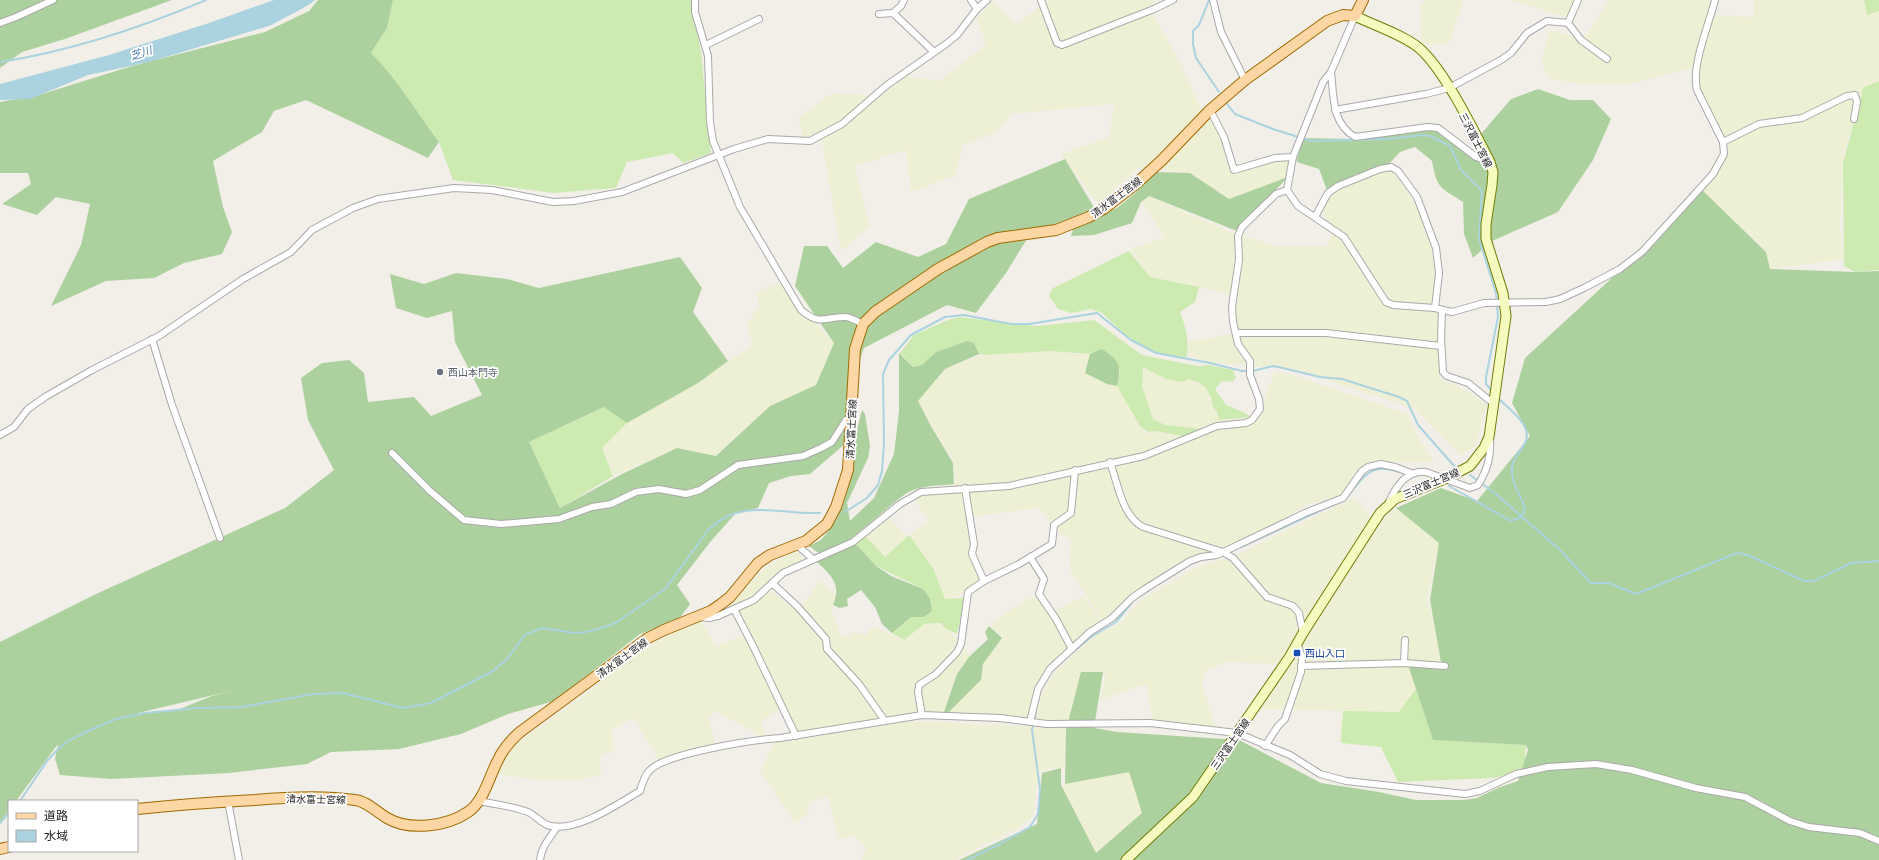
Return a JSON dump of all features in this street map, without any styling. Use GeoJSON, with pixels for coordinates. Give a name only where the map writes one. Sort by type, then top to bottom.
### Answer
{"type":"FeatureCollection","features":[{"type":"Feature","properties":{"kind":"main road"},"geometry":{"type":"LineString","coordinates":[[1355,16],[1363,0]]}},
{"type":"Feature","properties":{"kind":"main road","name":"清水富士宮線"},"geometry":{"type":"LineString","coordinates":[[138,809],[288,797],[358,800],[397,823],[416,826],[434,825],[469,812],[479,801],[498,759],[509,742],[520,732],[648,638],[711,611],[730,597],[758,563],[770,555],[797,545],[818,532],[827,524],[836,507],[848,470],[855,349],[863,324],[875,312],[938,269],[973,248],[998,238],[1056,230],[1089,217],[1105,208],[1162,160],[1210,110],[1245,80],[1327,21],[1343,14],[1355,16]]}},
{"type":"Feature","properties":{"kind":"main road","name":"三沢富士宮線"},"geometry":{"type":"LineString","coordinates":[[1126,860],[1193,798],[1290,656],[1297,642],[1380,513],[1395,498],[1445,479],[1470,466],[1484,448],[1490,436],[1506,316],[1486,239],[1486,224],[1493,172],[1490,162],[1448,88],[1428,57],[1417,46],[1355,16]]}},
{"type":"Feature","properties":{"kind":"street"},"geometry":{"type":"LineString","coordinates":[[0,23],[16,18],[53,0]]}},
{"type":"Feature","properties":{"kind":"street"},"geometry":{"type":"LineString","coordinates":[[695,0],[695,12],[706,46],[710,88],[710,122],[713,141],[740,207],[801,310],[811,318],[828,320],[847,317],[863,324]]}},
{"type":"Feature","properties":{"kind":"street"},"geometry":{"type":"LineString","coordinates":[[879,14],[893,13],[901,6],[904,0]]}},
{"type":"Feature","properties":{"kind":"street"},"geometry":{"type":"LineString","coordinates":[[971,0],[977,10]]}},
{"type":"Feature","properties":{"kind":"street"},"geometry":{"type":"LineString","coordinates":[[0,435],[14,427],[28,409],[45,397],[92,370],[152,339],[243,279],[291,252],[312,230],[353,208],[378,199],[454,188],[492,190],[553,202],[574,201],[622,192],[719,155],[768,139],[810,141],[842,124],[887,85],[957,35],[987,0]]}},
{"type":"Feature","properties":{"kind":"street"},"geometry":{"type":"LineString","coordinates":[[1041,0],[1057,43],[1062,46],[1173,0]]}},
{"type":"Feature","properties":{"kind":"street"},"geometry":{"type":"LineString","coordinates":[[1213,0],[1221,32],[1245,80]]}},
{"type":"Feature","properties":{"kind":"street"},"geometry":{"type":"LineString","coordinates":[[1568,23],[1578,0]]}},
{"type":"Feature","properties":{"kind":"street"},"geometry":{"type":"LineString","coordinates":[[1355,16],[1331,72],[1323,82],[1292,157],[1287,190],[1298,206],[1344,237],[1386,302],[1393,305],[1435,308],[1452,312],[1479,303],[1546,302],[1560,299],[1620,269],[1642,252],[1713,174],[1724,154],[1723,142],[1697,90],[1695,82],[1703,43],[1715,0]]}},
{"type":"Feature","properties":{"kind":"street"},"geometry":{"type":"LineString","coordinates":[[893,13],[934,52]]}},
{"type":"Feature","properties":{"kind":"street"},"geometry":{"type":"LineString","coordinates":[[706,46],[759,19]]}},
{"type":"Feature","properties":{"kind":"street"},"geometry":{"type":"LineString","coordinates":[[1335,110],[1426,94],[1448,88],[1501,60],[1511,53],[1527,33],[1546,21],[1568,23],[1581,40],[1607,59]]}},
{"type":"Feature","properties":{"kind":"street"},"geometry":{"type":"LineString","coordinates":[[1331,72],[1335,110],[1338,122],[1346,132],[1355,137],[1428,127],[1438,128],[1476,158],[1490,162]]}},
{"type":"Feature","properties":{"kind":"street"},"geometry":{"type":"LineString","coordinates":[[1723,142],[1759,124],[1802,118],[1847,96],[1854,95],[1857,102],[1854,119]]}},
{"type":"Feature","properties":{"kind":"street"},"geometry":{"type":"LineString","coordinates":[[1210,110],[1224,136],[1234,170],[1275,158],[1292,157]]}},
{"type":"Feature","properties":{"kind":"street"},"geometry":{"type":"LineString","coordinates":[[1315,217],[1328,193],[1338,186],[1380,169],[1391,167],[1398,170],[1417,197],[1436,248],[1439,273],[1435,308]]}},
{"type":"Feature","properties":{"kind":"street"},"geometry":{"type":"LineString","coordinates":[[696,617],[709,618],[754,600],[783,573],[853,542],[900,504],[921,492],[1009,486],[1110,462],[1144,456],[1217,426],[1246,423],[1252,420],[1260,409],[1259,399],[1250,375],[1250,361],[1238,344],[1233,322],[1232,306],[1239,260],[1238,236],[1242,227],[1276,194],[1287,190]]}},
{"type":"Feature","properties":{"kind":"street"},"geometry":{"type":"LineString","coordinates":[[1442,310],[1441,346],[1444,372],[1447,376],[1468,383],[1494,402]]}},
{"type":"Feature","properties":{"kind":"street"},"geometry":{"type":"LineString","coordinates":[[1236,333],[1326,333],[1441,346]]}},
{"type":"Feature","properties":{"kind":"street"},"geometry":{"type":"LineString","coordinates":[[152,339],[172,405],[220,538]]}},
{"type":"Feature","properties":{"kind":"street"},"geometry":{"type":"LineString","coordinates":[[392,453],[430,492],[464,520],[501,524],[559,519],[592,507],[611,504],[636,492],[659,489],[686,494],[700,490],[738,465],[802,456],[821,448],[832,442],[846,420],[851,416]]}},
{"type":"Feature","properties":{"kind":"street"},"geometry":{"type":"LineString","coordinates":[[1030,722],[1036,696],[1043,679],[1054,665],[1090,632],[1112,618],[1132,598],[1190,561],[1201,557],[1217,555],[1304,513],[1343,498],[1362,471],[1368,467],[1381,464],[1395,466],[1411,473],[1426,472],[1470,488],[1478,485],[1483,478],[1491,453],[1490,436]]}},
{"type":"Feature","properties":{"kind":"street"},"geometry":{"type":"LineString","coordinates":[[1110,462],[1127,512],[1134,522],[1143,528],[1223,552],[1232,558],[1267,597],[1293,606],[1299,613],[1303,633]]}},
{"type":"Feature","properties":{"kind":"street"},"geometry":{"type":"LineString","coordinates":[[922,715],[918,693],[919,685],[936,674],[957,652],[961,644],[961,629],[968,592],[984,581],[1030,558],[1052,544],[1054,525],[1071,514],[1075,470]]}},
{"type":"Feature","properties":{"kind":"street"},"geometry":{"type":"LineString","coordinates":[[1389,504],[1393,494],[1400,484],[1411,473]]}},
{"type":"Feature","properties":{"kind":"street"},"geometry":{"type":"LineString","coordinates":[[965,488],[974,544],[972,554],[984,581]]}},
{"type":"Feature","properties":{"kind":"street"},"geometry":{"type":"LineString","coordinates":[[797,545],[813,559]]}},
{"type":"Feature","properties":{"kind":"street"},"geometry":{"type":"LineString","coordinates":[[1030,558],[1044,579],[1039,594],[1056,619],[1072,649]]}},
{"type":"Feature","properties":{"kind":"street"},"geometry":{"type":"LineString","coordinates":[[772,583],[797,606],[826,639],[827,650],[859,684],[885,720]]}},
{"type":"Feature","properties":{"kind":"street"},"geometry":{"type":"LineString","coordinates":[[734,609],[796,736]]}},
{"type":"Feature","properties":{"kind":"street"},"geometry":{"type":"LineString","coordinates":[[1404,663],[1405,640]]}},
{"type":"Feature","properties":{"kind":"street"},"geometry":{"type":"LineString","coordinates":[[1265,746],[1278,726],[1285,719],[1301,672],[1302,658],[1297,642]]}},
{"type":"Feature","properties":{"kind":"street"},"geometry":{"type":"LineString","coordinates":[[1301,666],[1404,663],[1445,666]]}},
{"type":"Feature","properties":{"kind":"street"},"geometry":{"type":"LineString","coordinates":[[479,801],[529,813],[549,826],[557,827],[587,821],[602,814],[640,791],[644,777],[649,770],[656,765],[676,756],[760,740],[796,736],[922,715],[1000,718],[1038,723],[1150,723],[1237,734],[1290,755],[1320,774],[1346,781],[1465,794],[1480,791],[1516,774],[1548,767],[1596,764],[1632,770],[1696,788],[1745,797],[1790,821],[1809,827],[1860,833],[1879,841]]}},
{"type":"Feature","properties":{"kind":"street"},"geometry":{"type":"LineString","coordinates":[[228,801],[238,860]]}},
{"type":"Feature","properties":{"kind":"street"},"geometry":{"type":"LineString","coordinates":[[540,860],[542,848],[547,844],[557,827]]}},
{"type":"Feature","properties":{"kind":"green space"},"geometry":{"type":"Polygon","coordinates":[[[0,0],[172,0],[65,39],[22,52],[0,68],[0,0]]]}},
{"type":"Feature","properties":{"kind":"green space"},"geometry":{"type":"Polygon","coordinates":[[[318,0],[393,0],[387,28],[371,53],[398,85],[439,142],[428,158],[306,100],[274,111],[262,132],[213,161],[223,207],[232,232],[222,254],[184,263],[154,278],[106,281],[51,306],[81,245],[90,204],[56,197],[37,215],[2,204],[31,184],[28,173],[0,173],[0,102],[42,94],[132,66],[265,32],[309,11],[318,0]]]}},
{"type":"Feature","properties":{"kind":"green space"},"geometry":{"type":"Polygon","coordinates":[[[393,0],[691,0],[701,52],[711,153],[683,163],[673,153],[627,162],[616,188],[554,193],[453,180],[439,142],[371,53],[387,28],[393,0]]]}},
{"type":"Feature","properties":{"kind":"green space"},"geometry":{"type":"Polygon","coordinates":[[[1050,0],[1154,0],[1154,16],[1179,60],[1202,111],[1217,120],[1234,170],[1291,157],[1288,177],[1229,199],[1190,173],[1138,168],[1099,205],[1061,154],[1109,137],[1114,104],[1012,114],[996,132],[963,145],[954,176],[911,192],[906,150],[855,166],[870,226],[841,251],[822,141],[803,137],[799,118],[832,93],[880,96],[906,76],[939,81],[986,45],[977,18],[992,1],[1016,24],[1050,0]]]}},
{"type":"Feature","properties":{"kind":"green space"},"geometry":{"type":"Polygon","coordinates":[[[1425,0],[1463,0],[1450,42],[1429,46],[1421,41],[1421,5],[1425,0]]]}},
{"type":"Feature","properties":{"kind":"green space"},"geometry":{"type":"Polygon","coordinates":[[[1513,0],[1577,0],[1568,17],[1513,0]]]}},
{"type":"Feature","properties":{"kind":"green space"},"geometry":{"type":"Polygon","coordinates":[[[1608,0],[1712,0],[1693,68],[1635,83],[1578,84],[1548,78],[1541,62],[1550,30],[1581,40],[1593,27],[1608,0]]]}},
{"type":"Feature","properties":{"kind":"green space"},"geometry":{"type":"Polygon","coordinates":[[[1754,0],[1864,0],[1867,15],[1879,11],[1879,84],[1862,92],[1844,152],[1840,226],[1844,259],[1770,269],[1766,252],[1758,242],[1705,195],[1700,187],[1723,147],[1696,86],[1705,43],[1714,15],[1754,17],[1754,0]]]}},
{"type":"Feature","properties":{"kind":"green space"},"geometry":{"type":"Polygon","coordinates":[[[1864,0],[1879,0],[1879,11],[1867,15],[1864,0]]]}},
{"type":"Feature","properties":{"kind":"green space"},"geometry":{"type":"Polygon","coordinates":[[[1879,81],[1879,270],[1855,272],[1844,266],[1843,163],[1863,88],[1879,81]]]}},
{"type":"Feature","properties":{"kind":"green space"},"geometry":{"type":"Polygon","coordinates":[[[1538,89],[1570,100],[1593,100],[1611,119],[1593,160],[1558,212],[1492,241],[1473,258],[1464,234],[1463,202],[1444,190],[1438,182],[1432,161],[1415,147],[1400,152],[1385,168],[1327,190],[1319,169],[1297,162],[1301,138],[1353,139],[1428,127],[1455,140],[1479,158],[1488,159],[1481,134],[1511,99],[1538,89]]]}},
{"type":"Feature","properties":{"kind":"green space"},"geometry":{"type":"Polygon","coordinates":[[[1065,159],[1095,209],[1030,234],[1006,273],[976,313],[947,305],[864,348],[846,400],[846,443],[810,474],[791,476],[769,483],[758,508],[736,513],[711,541],[677,585],[690,604],[679,619],[640,634],[554,701],[508,714],[461,734],[399,749],[331,752],[307,764],[229,773],[111,779],[60,775],[55,759],[58,744],[17,800],[8,800],[8,811],[0,823],[0,642],[96,594],[285,508],[334,470],[308,420],[301,378],[322,363],[349,360],[364,373],[368,402],[414,397],[431,416],[482,395],[455,342],[452,311],[427,318],[396,308],[390,274],[424,284],[456,273],[507,279],[539,288],[680,257],[702,288],[693,312],[728,361],[698,383],[627,423],[604,407],[529,442],[560,508],[622,474],[677,448],[716,456],[770,406],[816,385],[834,343],[795,286],[804,246],[827,246],[843,268],[876,242],[918,257],[946,244],[969,199],[1065,159]],[[235,690],[138,713],[177,710],[212,696],[235,690]]]}},
{"type":"Feature","properties":{"kind":"green space"},"geometry":{"type":"Polygon","coordinates":[[[1388,167],[1395,173],[1426,221],[1438,286],[1441,339],[1440,379],[1471,393],[1487,405],[1475,446],[1461,456],[1415,409],[1291,368],[1210,363],[1190,356],[1188,342],[1236,333],[1234,295],[1150,277],[1130,249],[1165,237],[1141,202],[1149,196],[1227,231],[1277,246],[1328,246],[1333,230],[1320,208],[1338,186],[1388,167]]]}},
{"type":"Feature","properties":{"kind":"green space"},"geometry":{"type":"Polygon","coordinates":[[[1154,172],[1190,173],[1229,199],[1288,177],[1237,231],[1149,196],[1141,202],[1132,223],[1094,235],[1071,236],[1073,229],[1095,216],[1117,208],[1135,193],[1154,172]]]}},
{"type":"Feature","properties":{"kind":"green space"},"geometry":{"type":"Polygon","coordinates":[[[1702,190],[1766,252],[1770,269],[1855,272],[1879,271],[1879,860],[959,860],[1037,824],[1042,773],[1061,768],[1061,785],[1096,853],[1142,813],[1129,772],[1065,784],[1066,730],[1081,672],[1103,672],[1094,728],[1117,732],[1239,740],[1321,783],[1379,792],[1416,800],[1464,800],[1477,798],[1500,787],[1518,781],[1528,750],[1526,745],[1433,740],[1408,665],[1442,668],[1430,600],[1439,543],[1396,508],[1441,488],[1477,501],[1530,436],[1512,403],[1525,358],[1625,266],[1702,190]]]}},
{"type":"Feature","properties":{"kind":"green space"},"geometry":{"type":"Polygon","coordinates":[[[1129,251],[1150,277],[1199,287],[1195,302],[1180,312],[1184,323],[1188,345],[1187,357],[1162,355],[1133,342],[1102,313],[1091,309],[1071,313],[1058,309],[1049,296],[1053,288],[1129,251]]]}},
{"type":"Feature","properties":{"kind":"green space"},"geometry":{"type":"Polygon","coordinates":[[[779,283],[834,343],[816,385],[770,406],[716,456],[677,448],[613,476],[602,448],[627,423],[748,349],[752,342],[747,325],[759,305],[757,292],[779,283]]]}},
{"type":"Feature","properties":{"kind":"green space"},"geometry":{"type":"Polygon","coordinates":[[[959,317],[1038,326],[1094,320],[1142,355],[1198,366],[1209,365],[1233,370],[1236,378],[1232,382],[1222,381],[1215,389],[1226,405],[1251,417],[1219,420],[1206,388],[1199,383],[1189,379],[1181,382],[1166,379],[1143,367],[1142,386],[1153,419],[1165,425],[1201,429],[1184,436],[1155,431],[1148,432],[1140,426],[1117,386],[1120,369],[1102,350],[1090,354],[1050,351],[987,355],[979,354],[974,343],[967,341],[936,352],[922,365],[913,367],[900,353],[914,335],[948,320],[959,317]]]}},
{"type":"Feature","properties":{"kind":"green space"},"geometry":{"type":"Polygon","coordinates":[[[967,341],[974,343],[979,354],[945,369],[918,401],[953,463],[954,484],[924,487],[912,490],[839,546],[828,552],[819,553],[815,551],[809,546],[821,540],[833,525],[844,502],[856,456],[856,434],[862,410],[865,414],[870,446],[868,458],[847,503],[850,521],[874,498],[894,454],[899,411],[899,353],[913,367],[922,365],[936,352],[967,341]]]}},
{"type":"Feature","properties":{"kind":"green space"},"geometry":{"type":"Polygon","coordinates":[[[1102,349],[1113,357],[1118,364],[1119,373],[1117,386],[1107,384],[1085,373],[1090,354],[1102,349]]]}},
{"type":"Feature","properties":{"kind":"green space"},"geometry":{"type":"Polygon","coordinates":[[[1050,351],[1090,355],[1086,373],[1118,386],[1139,425],[1147,434],[1155,431],[1186,436],[1200,430],[1165,425],[1153,419],[1142,386],[1142,367],[1189,379],[1206,388],[1220,421],[1251,417],[1265,400],[1274,372],[1290,374],[1407,414],[1420,441],[1435,462],[1369,462],[1341,495],[1307,505],[1235,546],[1192,557],[1136,591],[1104,623],[1070,571],[1071,539],[1059,533],[1039,508],[969,517],[973,554],[979,579],[963,593],[945,600],[933,568],[909,535],[928,521],[915,499],[956,485],[953,461],[918,401],[945,369],[979,356],[1050,351]]]}},
{"type":"Feature","properties":{"kind":"green space"},"geometry":{"type":"Polygon","coordinates":[[[604,407],[622,416],[627,423],[602,448],[613,476],[560,508],[529,442],[604,407]]]}},
{"type":"Feature","properties":{"kind":"green space"},"geometry":{"type":"Polygon","coordinates":[[[1355,497],[1378,524],[1396,508],[1439,543],[1427,598],[1435,627],[1441,665],[1407,663],[1426,717],[1381,747],[1339,741],[1343,711],[1257,709],[1281,664],[1228,662],[1206,670],[1202,683],[1215,728],[1153,720],[1146,684],[1100,700],[1106,674],[1081,672],[1071,720],[1035,720],[1041,696],[1054,674],[1090,638],[1120,623],[1140,601],[1197,567],[1233,557],[1355,497]]]}},
{"type":"Feature","properties":{"kind":"green space"},"geometry":{"type":"Polygon","coordinates":[[[890,518],[906,537],[885,557],[866,537],[890,518]]]}},
{"type":"Feature","properties":{"kind":"green space"},"geometry":{"type":"Polygon","coordinates":[[[909,535],[933,568],[945,599],[965,598],[957,634],[946,629],[941,623],[924,624],[904,640],[892,633],[911,617],[924,617],[932,611],[923,589],[876,566],[856,544],[865,536],[885,557],[909,535]]]}},
{"type":"Feature","properties":{"kind":"green space"},"geometry":{"type":"Polygon","coordinates":[[[856,544],[876,566],[891,576],[923,589],[930,599],[932,611],[924,617],[911,617],[892,633],[882,624],[875,607],[861,590],[847,599],[848,606],[840,608],[833,605],[836,586],[831,576],[817,562],[856,544]]]}},
{"type":"Feature","properties":{"kind":"green space"},"geometry":{"type":"Polygon","coordinates":[[[792,553],[800,553],[803,560],[769,590],[798,611],[821,580],[837,596],[832,607],[833,615],[842,638],[855,632],[866,635],[873,626],[904,640],[924,624],[942,624],[961,644],[970,656],[957,674],[943,715],[918,712],[799,733],[783,708],[761,721],[765,738],[716,711],[709,717],[715,743],[658,760],[634,718],[612,729],[614,750],[600,756],[601,775],[571,781],[531,779],[495,774],[510,748],[595,687],[626,661],[669,634],[702,622],[716,646],[746,634],[734,613],[727,607],[763,570],[792,553]]]}},
{"type":"Feature","properties":{"kind":"green space"},"geometry":{"type":"Polygon","coordinates":[[[1039,594],[1056,610],[1084,596],[1103,624],[1050,666],[1037,685],[1028,717],[948,713],[981,680],[983,664],[1003,637],[990,624],[1023,601],[1039,594]]]}},
{"type":"Feature","properties":{"kind":"green space"},"geometry":{"type":"Polygon","coordinates":[[[989,626],[1002,638],[983,664],[981,680],[948,713],[943,715],[957,674],[969,657],[988,639],[985,632],[989,626]]]}},
{"type":"Feature","properties":{"kind":"green space"},"geometry":{"type":"Polygon","coordinates":[[[1416,689],[1433,740],[1526,745],[1524,771],[1493,778],[1398,782],[1381,747],[1341,743],[1343,711],[1399,712],[1416,689]]]}},
{"type":"Feature","properties":{"kind":"green space"},"geometry":{"type":"Polygon","coordinates":[[[895,722],[940,722],[1067,727],[1064,767],[1039,771],[1033,816],[1017,829],[953,860],[861,860],[867,848],[855,836],[838,839],[828,796],[810,802],[807,814],[795,823],[760,771],[774,742],[895,722]]]}},
{"type":"Feature","properties":{"kind":"green space"},"geometry":{"type":"Polygon","coordinates":[[[1131,771],[1142,813],[1096,853],[1061,785],[1131,771]]]}},
{"type":"Feature","properties":{"kind":"water","name":"芝川"},"geometry":{"type":"Polygon","coordinates":[[[274,0],[315,0],[306,7],[272,25],[149,62],[88,75],[30,99],[0,100],[0,84],[109,55],[209,23],[274,0]]]}},
{"type":"Feature","properties":{"kind":"waterway"},"geometry":{"type":"LineString","coordinates":[[0,62],[53,52],[79,45],[131,29],[206,0]]}},
{"type":"Feature","properties":{"kind":"waterway"},"geometry":{"type":"LineString","coordinates":[[1209,0],[1199,25],[1193,31],[1193,44],[1196,58],[1219,92]]}},
{"type":"Feature","properties":{"kind":"waterway"},"geometry":{"type":"LineString","coordinates":[[1227,104],[1235,114],[1273,129],[1311,141],[1388,139],[1423,135],[1430,136],[1450,146],[1461,170],[1482,191],[1479,239],[1496,293],[1498,317],[1486,377],[1486,384],[1492,391]]}},
{"type":"Feature","properties":{"kind":"waterway"},"geometry":{"type":"LineString","coordinates":[[845,512],[867,498],[878,485],[882,471],[884,443],[883,374],[889,360],[911,335],[945,317],[964,315],[1011,324],[1029,324],[1097,313],[1131,340],[1156,353],[1210,363],[1242,371],[1253,371],[1273,366],[1320,377],[1342,379],[1399,397],[1407,401],[1418,425],[1455,467]]}},
{"type":"Feature","properties":{"kind":"waterway"},"geometry":{"type":"LineString","coordinates":[[1449,486],[1511,521],[1521,517],[1525,508],[1514,483],[1512,467],[1515,458],[1527,438],[1526,431],[1524,425],[1514,412],[1497,397]]}},
{"type":"Feature","properties":{"kind":"waterway"},"geometry":{"type":"LineString","coordinates":[[1348,496],[1359,482],[1373,471],[1387,469],[1404,473]]}},
{"type":"Feature","properties":{"kind":"waterway"},"geometry":{"type":"LineString","coordinates":[[1470,475],[1496,494],[1560,550],[1591,583],[1609,583],[1636,594],[1737,553],[1748,555],[1804,581],[1814,581],[1851,563],[1879,561]]}},
{"type":"Feature","properties":{"kind":"waterway"},"geometry":{"type":"LineString","coordinates":[[1241,547],[1337,503]]}},
{"type":"Feature","properties":{"kind":"waterway"},"geometry":{"type":"LineString","coordinates":[[21,800],[47,761],[59,748],[68,741],[116,719],[145,713],[198,708],[242,707],[313,694],[343,693],[403,708],[431,703],[493,671],[507,659],[525,635],[542,628],[574,633],[586,632],[617,622],[665,589],[709,529],[722,519],[735,513],[748,510],[820,513]]}},
{"type":"Feature","properties":{"kind":"waterway"},"geometry":{"type":"LineString","coordinates":[[1200,560],[1217,558]]}},
{"type":"Feature","properties":{"kind":"waterway"},"geometry":{"type":"LineString","coordinates":[[1073,652],[1091,637],[1116,622],[1134,600],[1148,591]]}},
{"type":"Feature","properties":{"kind":"waterway"},"geometry":{"type":"LineString","coordinates":[[967,860],[1030,827],[1038,814],[1040,789],[1032,730],[1036,711]]}},
{"type":"Feature","properties":{"kind":"waterway"},"geometry":{"type":"LineString","coordinates":[[0,823],[8,814]]}},
{"type":"Feature","properties":{"kind":"place","name":"西山本門寺"},"geometry":{"type":"Point","coordinates":[440,372]}},
{"type":"Feature","properties":{"kind":"place","name":"西山入口"},"geometry":{"type":"Point","coordinates":[1297,653]}}]}
